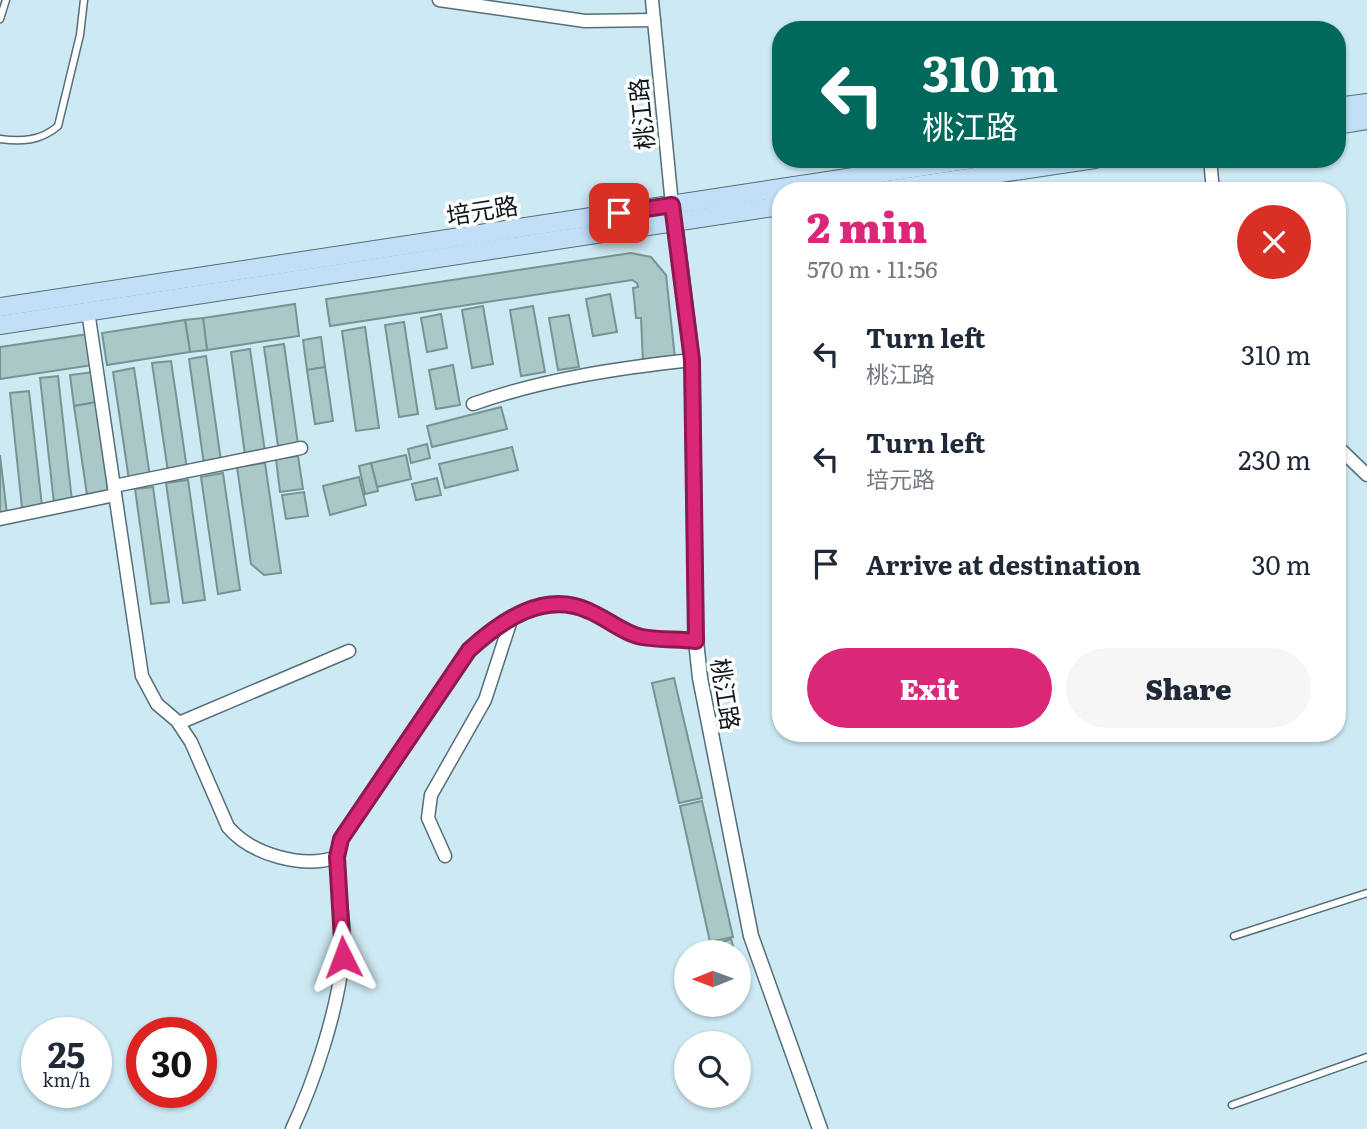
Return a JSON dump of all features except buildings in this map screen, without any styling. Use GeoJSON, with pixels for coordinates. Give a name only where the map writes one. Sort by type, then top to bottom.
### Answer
{"type":"FeatureCollection","features":[{"type":"Feature","properties":{"kind":"main road"},"geometry":{"type":"LineString","coordinates":[[1346,106],[1367,103]]}},
{"type":"Feature","properties":{"kind":"main road"},"geometry":{"type":"LineString","coordinates":[[1346,124],[1367,120]]}},
{"type":"Feature","properties":{"kind":"main road","name":"培元路"},"geometry":{"type":"LineString","coordinates":[[845,182],[922,168]]}},
{"type":"Feature","properties":{"kind":"main road"},"geometry":{"type":"LineString","coordinates":[[941,182],[1035,168]]}},
{"type":"Feature","properties":{"kind":"main road","name":"培元路"},"geometry":{"type":"LineString","coordinates":[[0,324],[772,195]]}},
{"type":"Feature","properties":{"kind":"main road","name":"培元路"},"geometry":{"type":"LineString","coordinates":[[0,307],[674,213],[772,207]]}},
{"type":"Feature","properties":{"kind":"street"},"geometry":{"type":"LineString","coordinates":[[439,0],[585,21],[654,20]]}},
{"type":"Feature","properties":{"kind":"street","name":"桃江路"},"geometry":{"type":"LineString","coordinates":[[652,0],[692,360],[696,641],[700,678],[751,936],[820,1129]]}},
{"type":"Feature","properties":{"kind":"street"},"geometry":{"type":"LineString","coordinates":[[88,311],[142,676],[157,704],[179,723],[199,757],[228,827],[235,835],[275,855],[311,864],[337,857]]}},
{"type":"Feature","properties":{"kind":"street"},"geometry":{"type":"LineString","coordinates":[[473,404],[520,387],[620,368],[692,360]]}},
{"type":"Feature","properties":{"kind":"street"},"geometry":{"type":"LineString","coordinates":[[0,519],[301,448]]}},
{"type":"Feature","properties":{"kind":"street"},"geometry":{"type":"LineString","coordinates":[[1346,455],[1367,475]]}},
{"type":"Feature","properties":{"kind":"street"},"geometry":{"type":"LineString","coordinates":[[292,1129],[311,1090],[343,957],[337,857],[341,839],[469,650],[497,625],[551,604],[568,604],[586,609],[642,637],[696,641]]}},
{"type":"Feature","properties":{"kind":"street"},"geometry":{"type":"LineString","coordinates":[[445,856],[428,818],[431,795],[480,712],[512,617]]}},
{"type":"Feature","properties":{"kind":"street"},"geometry":{"type":"LineString","coordinates":[[179,723],[349,650]]}},
{"type":"Feature","properties":{"kind":"lane"},"geometry":{"type":"LineString","coordinates":[[0,19],[6,0]]}},
{"type":"Feature","properties":{"kind":"lane"},"geometry":{"type":"LineString","coordinates":[[0,139],[34,140],[49,134],[58,126],[80,36],[84,0]]}},
{"type":"Feature","properties":{"kind":"lane"},"geometry":{"type":"LineString","coordinates":[[1234,936],[1367,893]]}},
{"type":"Feature","properties":{"kind":"lane"},"geometry":{"type":"LineString","coordinates":[[1232,1105],[1367,1057]]}},
{"type":"Feature","properties":{"kind":"route"},"geometry":{"type":"LineString","coordinates":[[343,957],[337,857],[341,839],[469,650],[497,625],[516,615],[551,604],[568,604],[586,609],[642,637],[696,641],[692,360],[672,205],[619,213]]}}]}
